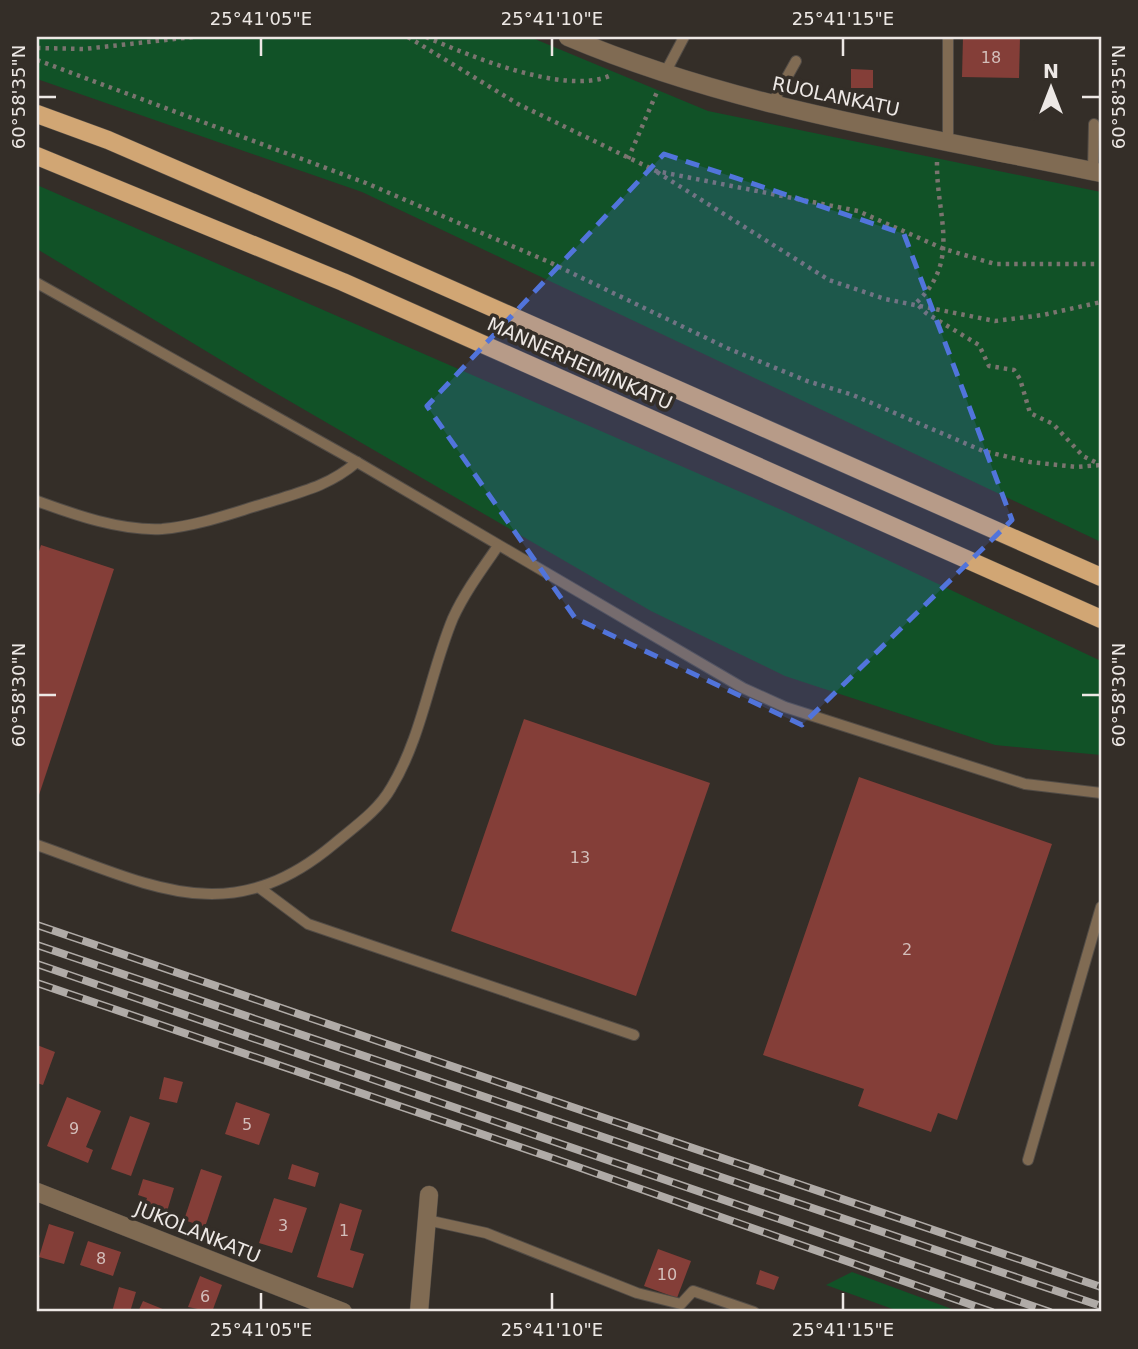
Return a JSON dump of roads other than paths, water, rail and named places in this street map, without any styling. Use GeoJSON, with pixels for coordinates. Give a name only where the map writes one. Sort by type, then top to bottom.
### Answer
{"type":"FeatureCollection","features":[{"type":"Feature","properties":{"kind":"main road","name":"MANNERHEIMINKATU"},"geometry":{"type":"LineString","coordinates":[[37,114],[108,141],[353,246],[1101,577]]}},
{"type":"Feature","properties":{"kind":"main road","name":"MANNERHEIMINKATU"},"geometry":{"type":"LineString","coordinates":[[37,156],[343,282],[1101,620]]}},
{"type":"Feature","properties":{"kind":"street","name":"RUOLANKATU"},"geometry":{"type":"LineString","coordinates":[[568,37],[636,66],[772,104],[1097,172]]}},
{"type":"Feature","properties":{"kind":"street","name":"JUKOLANKATU"},"geometry":{"type":"LineString","coordinates":[[37,1192],[343,1312]]}},
{"type":"Feature","properties":{"kind":"street"},"geometry":{"type":"LineString","coordinates":[[419,1312],[429,1195]]}},
{"type":"Feature","properties":{"kind":"lane"},"geometry":{"type":"LineString","coordinates":[[664,75],[684,37]]}},
{"type":"Feature","properties":{"kind":"lane"},"geometry":{"type":"LineString","coordinates":[[943,141],[948,37]]}},
{"type":"Feature","properties":{"kind":"lane"},"geometry":{"type":"LineString","coordinates":[[772,104],[796,61]]}},
{"type":"Feature","properties":{"kind":"lane"},"geometry":{"type":"LineString","coordinates":[[1094,124],[1097,172]]}},
{"type":"Feature","properties":{"kind":"lane"},"geometry":{"type":"LineString","coordinates":[[37,283],[358,462],[696,662],[785,707],[1024,784],[1101,793]]}},
{"type":"Feature","properties":{"kind":"lane"},"geometry":{"type":"LineString","coordinates":[[37,501],[67,513],[121,525],[160,529],[201,523],[317,487],[336,480],[358,462]]}},
{"type":"Feature","properties":{"kind":"lane"},"geometry":{"type":"LineString","coordinates":[[37,845],[178,892],[209,896],[261,889],[313,861],[371,813],[391,789],[406,756],[453,620],[464,596],[498,546]]}},
{"type":"Feature","properties":{"kind":"lane"},"geometry":{"type":"LineString","coordinates":[[261,889],[308,924],[634,1035]]}},
{"type":"Feature","properties":{"kind":"lane"},"geometry":{"type":"LineString","coordinates":[[1028,1160],[1101,907]]}},
{"type":"Feature","properties":{"kind":"lane"},"geometry":{"type":"LineString","coordinates":[[427,1220],[486,1233],[637,1293],[681,1304],[693,1291],[754,1312]]}},
{"type":"Feature","properties":{"kind":"railway"},"geometry":{"type":"LineString","coordinates":[[37,925],[1101,1287]]}},
{"type":"Feature","properties":{"kind":"railway"},"geometry":{"type":"LineString","coordinates":[[37,945],[1101,1306]]}},
{"type":"Feature","properties":{"kind":"railway"},"geometry":{"type":"LineString","coordinates":[[37,964],[1050,1312]]}},
{"type":"Feature","properties":{"kind":"railway"},"geometry":{"type":"LineString","coordinates":[[37,983],[558,1160],[992,1312]]}}]}
